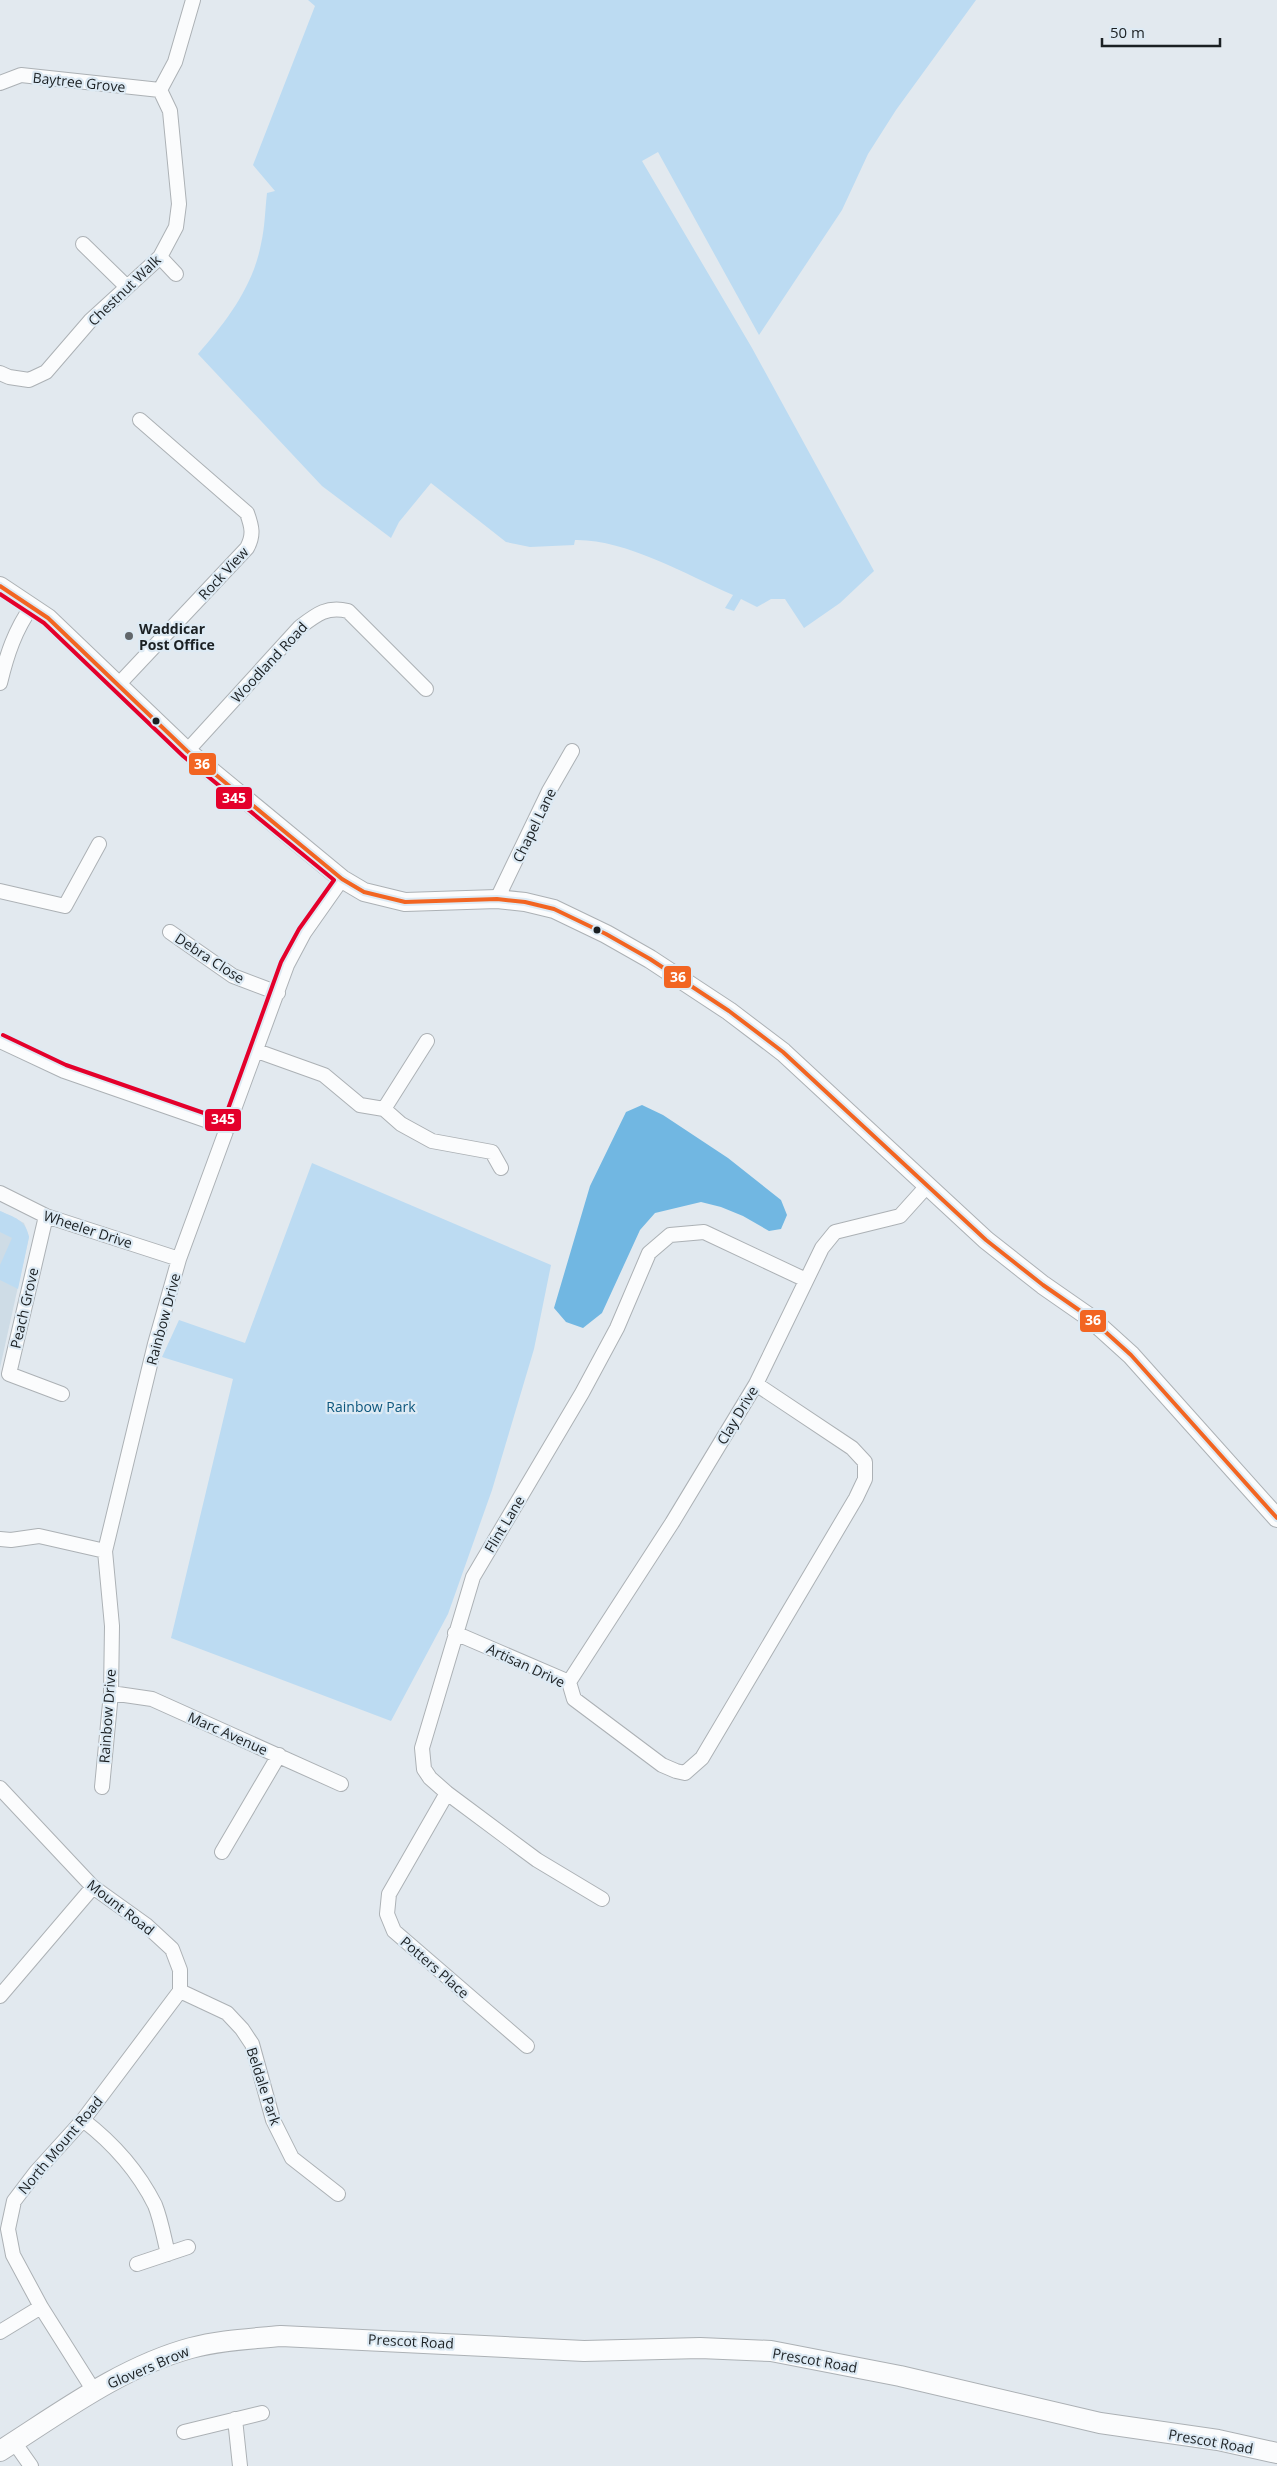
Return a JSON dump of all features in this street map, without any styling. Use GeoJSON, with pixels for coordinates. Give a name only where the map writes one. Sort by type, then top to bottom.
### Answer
{"type":"FeatureCollection","features":[{"type":"Feature","properties":{"kind":"main road","name":"Glovers Brow"},"geometry":{"type":"LineString","coordinates":[[7,2446],[94,2391],[146,2366],[190,2348],[233,2340],[281,2336],[344,2338]]}},
{"type":"Feature","properties":{"kind":"main road","name":"Prescot Road"},"geometry":{"type":"LineString","coordinates":[[344,2338],[584,2351],[700,2348],[771,2351],[900,2376],[1100,2423],[1218,2440],[1277,2453]]}},
{"type":"Feature","properties":{"kind":"street"},"geometry":{"type":"LineString","coordinates":[[160,90],[175,62],[192,0]]}},
{"type":"Feature","properties":{"kind":"street","name":"Baytree Grove"},"geometry":{"type":"LineString","coordinates":[[0,83],[21,76],[160,90]]}},
{"type":"Feature","properties":{"kind":"street","name":"Chestnut Walk"},"geometry":{"type":"LineString","coordinates":[[0,373],[8,377],[29,380],[46,372],[90,321],[126,286],[160,257],[176,227],[179,204],[170,111],[160,90]]}},
{"type":"Feature","properties":{"kind":"street"},"geometry":{"type":"LineString","coordinates":[[83,244],[126,286]]}},
{"type":"Feature","properties":{"kind":"street"},"geometry":{"type":"LineString","coordinates":[[160,257],[176,274]]}},
{"type":"Feature","properties":{"kind":"street","name":"Rock View"},"geometry":{"type":"LineString","coordinates":[[118,685],[247,548],[252,538],[252,526],[247,513],[140,420]]}},
{"type":"Feature","properties":{"kind":"street"},"geometry":{"type":"LineString","coordinates":[[0,586],[32,606],[61,629],[187,751],[342,879],[364,892],[385,899],[405,902],[497,899],[525,902],[554,909],[580,920],[650,959],[729,1011],[783,1052],[986,1240],[1043,1285],[1089,1317],[1131,1355],[1277,1518]]}},
{"type":"Feature","properties":{"kind":"street"},"geometry":{"type":"LineString","coordinates":[[0,683],[18,625],[32,606]]}},
{"type":"Feature","properties":{"kind":"street","name":"Woodland Road"},"geometry":{"type":"LineString","coordinates":[[187,751],[300,627],[317,614],[336,608],[348,611],[426,690]]}},
{"type":"Feature","properties":{"kind":"street","name":"Chapel Lane"},"geometry":{"type":"LineString","coordinates":[[497,899],[549,791],[572,751]]}},
{"type":"Feature","properties":{"kind":"street"},"geometry":{"type":"LineString","coordinates":[[0,892],[65,906],[99,844]]}},
{"type":"Feature","properties":{"kind":"street","name":"Rainbow Drive"},"geometry":{"type":"LineString","coordinates":[[102,1788],[111,1693],[112,1626],[105,1551],[155,1344],[179,1259],[287,965],[304,932],[342,879]]}},
{"type":"Feature","properties":{"kind":"street","name":"Debra Close"},"geometry":{"type":"LineString","coordinates":[[170,932],[233,976],[278,993]]}},
{"type":"Feature","properties":{"kind":"street"},"geometry":{"type":"LineString","coordinates":[[0,1041],[64,1071],[228,1128]]}},
{"type":"Feature","properties":{"kind":"street"},"geometry":{"type":"LineString","coordinates":[[384,1109],[427,1041]]}},
{"type":"Feature","properties":{"kind":"street"},"geometry":{"type":"LineString","coordinates":[[257,1051],[324,1075],[360,1105],[384,1109],[401,1124],[432,1141],[492,1152],[501,1168]]}},
{"type":"Feature","properties":{"kind":"street","name":"Clay Drive"},"geometry":{"type":"LineString","coordinates":[[568,1682],[672,1523],[756,1384],[822,1248],[835,1232],[900,1216],[927,1186]]}},
{"type":"Feature","properties":{"kind":"street","name":"Wheeler Drive"},"geometry":{"type":"LineString","coordinates":[[0,1193],[46,1216],[179,1259]]}},
{"type":"Feature","properties":{"kind":"street","name":"Peach Grove"},"geometry":{"type":"LineString","coordinates":[[46,1216],[9,1374],[62,1394]]}},
{"type":"Feature","properties":{"kind":"street","name":"Flint Lane"},"geometry":{"type":"LineString","coordinates":[[602,1899],[537,1860],[447,1792],[430,1778],[424,1769],[422,1748],[473,1577],[582,1393],[616,1328],[649,1253],[670,1235],[704,1232],[806,1280]]}},
{"type":"Feature","properties":{"kind":"street","name":"Artisan Drive"},"geometry":{"type":"LineString","coordinates":[[455,1633],[568,1682],[574,1700],[662,1765],[685,1773],[702,1758],[856,1498],[865,1479],[865,1462],[852,1448],[756,1384]]}},
{"type":"Feature","properties":{"kind":"street"},"geometry":{"type":"LineString","coordinates":[[0,1539],[11,1540],[39,1536],[105,1551]]}},
{"type":"Feature","properties":{"kind":"street","name":"Marc Avenue"},"geometry":{"type":"LineString","coordinates":[[111,1693],[152,1700],[280,1755],[341,1784]]}},
{"type":"Feature","properties":{"kind":"street"},"geometry":{"type":"LineString","coordinates":[[222,1852],[280,1755]]}},
{"type":"Feature","properties":{"kind":"street","name":"Mount Road"},"geometry":{"type":"LineString","coordinates":[[0,1788],[93,1887],[146,1925],[172,1949],[180,1970],[180,1991]]}},
{"type":"Feature","properties":{"kind":"street","name":"Potters Place"},"geometry":{"type":"LineString","coordinates":[[447,1792],[388,1894],[387,1914],[390,1924],[394,1931],[527,2046]]}},
{"type":"Feature","properties":{"kind":"street"},"geometry":{"type":"LineString","coordinates":[[0,1996],[93,1887]]}},
{"type":"Feature","properties":{"kind":"street","name":"North Mount Road"},"geometry":{"type":"LineString","coordinates":[[94,2391],[41,2307],[13,2255],[8,2229],[14,2201],[36,2172],[83,2120],[180,1991]]}},
{"type":"Feature","properties":{"kind":"street","name":"Beldale Park"},"geometry":{"type":"LineString","coordinates":[[180,1991],[227,2013],[242,2029],[252,2044],[273,2120],[292,2158],[338,2194]]}},
{"type":"Feature","properties":{"kind":"street"},"geometry":{"type":"LineString","coordinates":[[83,2120],[110,2141],[130,2165],[155,2206],[168,2254]]}},
{"type":"Feature","properties":{"kind":"street"},"geometry":{"type":"LineString","coordinates":[[136,2264],[188,2247]]}},
{"type":"Feature","properties":{"kind":"street"},"geometry":{"type":"LineString","coordinates":[[0,2332],[41,2307]]}},
{"type":"Feature","properties":{"kind":"street"},"geometry":{"type":"LineString","coordinates":[[184,2432],[262,2413]]}},
{"type":"Feature","properties":{"kind":"street"},"geometry":{"type":"LineString","coordinates":[[234,2419],[240,2466]]}},
{"type":"Feature","properties":{"kind":"street"},"geometry":{"type":"LineString","coordinates":[[7,2446],[31,2466]]}},
{"type":"Feature","properties":{"kind":"shaded area"},"geometry":{"type":"Polygon","coordinates":[[[0,1211],[24,1223],[29,1237],[0,1368],[0,1211]]]}},
{"type":"Feature","properties":{"kind":"green space"},"geometry":{"type":"Polygon","coordinates":[[[308,0],[976,0],[896,110],[868,154],[842,210],[759,335],[658,152],[642,161],[752,348],[874,571],[840,603],[804,628],[785,599],[771,599],[757,607],[741,599],[734,611],[725,608],[733,595],[634,551],[594,541],[575,540],[574,545],[530,547],[506,542],[431,483],[399,522],[391,538],[322,486],[198,354],[237,303],[252,275],[257,260],[263,231],[267,193],[275,191],[253,165],[315,6],[308,0]]]}},
{"type":"Feature","properties":{"kind":"green space","name":"Rainbow Park"},"geometry":{"type":"Polygon","coordinates":[[[312,1163],[551,1265],[534,1349],[492,1490],[448,1614],[391,1721],[171,1638],[233,1379],[162,1357],[179,1320],[245,1343],[312,1163]]]}},
{"type":"Feature","properties":{"kind":"green space"},"geometry":{"type":"Polygon","coordinates":[[[0,1211],[15,1217],[22,1223],[29,1237],[18,1289],[0,1280],[0,1265],[12,1238],[0,1232],[0,1211]]]}},
{"type":"Feature","properties":{"kind":"water"},"geometry":{"type":"Polygon","coordinates":[[[642,1105],[663,1115],[728,1158],[781,1200],[787,1215],[781,1229],[769,1231],[743,1216],[721,1207],[701,1202],[655,1213],[640,1230],[602,1313],[583,1328],[566,1322],[554,1308],[590,1186],[626,1112],[642,1105]]]}},
{"type":"Feature","properties":{"kind":"transit line","name":"36"},"geometry":{"type":"LineString","coordinates":[[0,586],[48,618],[187,751],[342,879],[364,892],[405,902],[497,899],[525,902],[554,909],[606,934],[650,959],[729,1011],[783,1052],[986,1240],[1043,1285],[1089,1317],[1131,1355],[1277,1518]]}},
{"type":"Feature","properties":{"kind":"transit line","name":"345"},"geometry":{"type":"LineString","coordinates":[[0,594],[44,623],[183,756],[334,880],[299,929],[281,962],[224,1120],[66,1065],[3,1035]]}},
{"type":"Feature","properties":{"kind":"place","name":"Waddicar Post Office"},"geometry":{"type":"Point","coordinates":[129,636]}}]}
